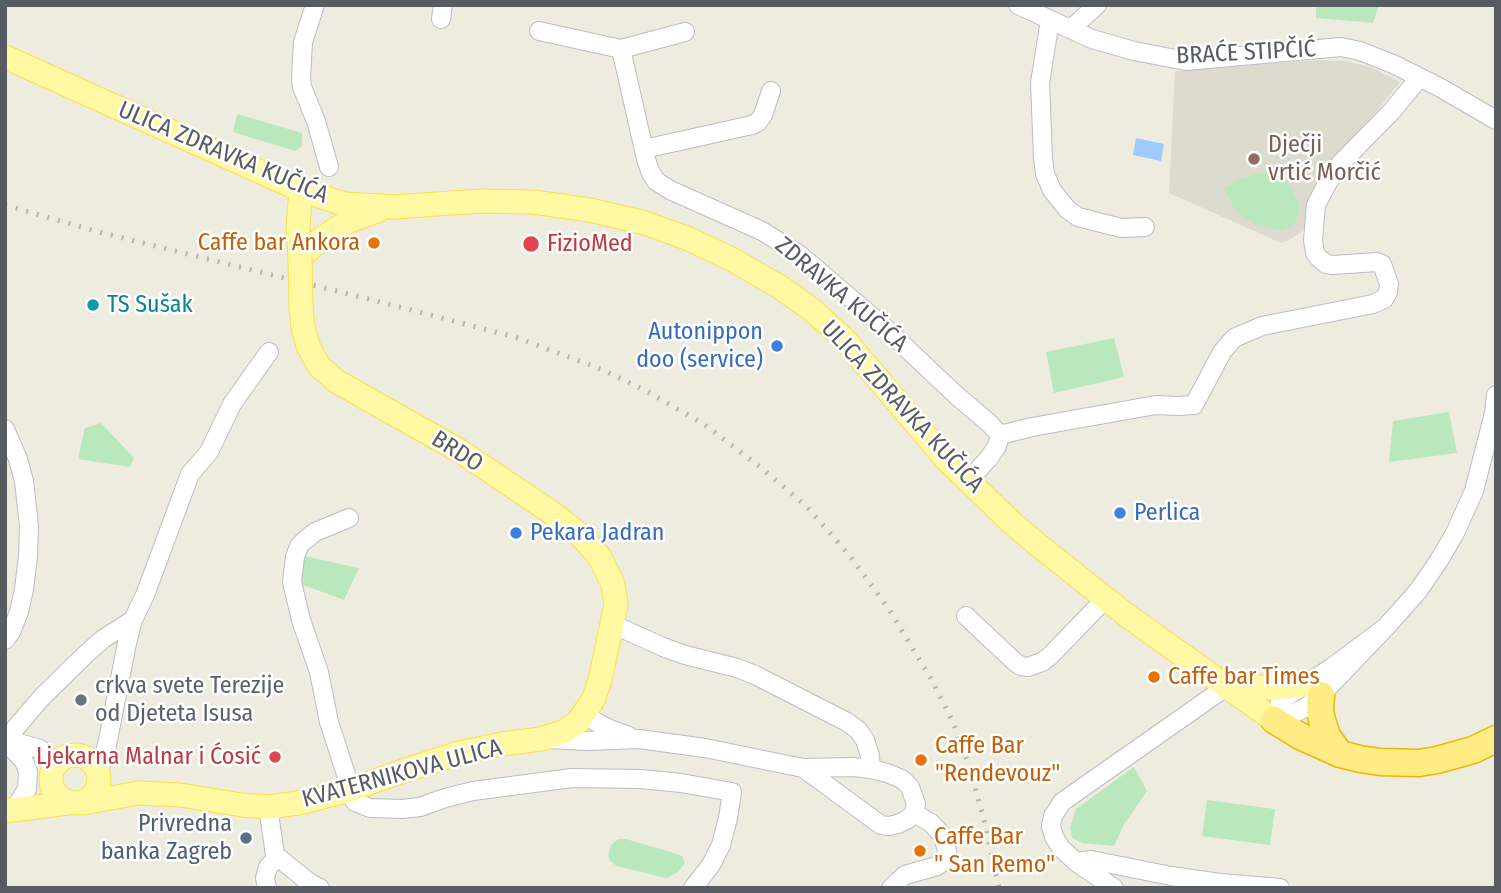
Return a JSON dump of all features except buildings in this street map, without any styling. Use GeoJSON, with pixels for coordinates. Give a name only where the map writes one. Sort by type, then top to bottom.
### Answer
{"type":"FeatureCollection","features":[{"type":"Feature","properties":{"kind":"highway"},"geometry":{"type":"LineString","coordinates":[[1315,689],[1322,720],[1332,745],[1340,754]]}},
{"type":"Feature","properties":{"kind":"highway"},"geometry":{"type":"LineString","coordinates":[[1273,720],[1340,754],[1403,764],[1455,756],[1496,739]]}},
{"type":"Feature","properties":{"kind":"main road","name":"ULICA ZDRAVKA KUČIĆA"},"geometry":{"type":"LineString","coordinates":[[5,57],[302,190],[344,204],[394,207],[480,201],[533,202],[590,210],[645,223],[689,239],[733,260],[790,294],[845,340],[945,458],[1011,522],[1105,598],[1273,720]]}},
{"type":"Feature","properties":{"kind":"main road","name":"BRDO"},"geometry":{"type":"LineString","coordinates":[[302,190],[298,227],[301,308],[308,346],[319,366],[336,381],[460,451],[555,515],[580,535],[599,556],[613,584],[615,605],[600,680],[585,713]]}},
{"type":"Feature","properties":{"kind":"main road"},"geometry":{"type":"LineString","coordinates":[[300,257],[346,222],[394,207]]}},
{"type":"Feature","properties":{"kind":"main road"},"geometry":{"type":"LineString","coordinates":[[1226,687],[1297,686],[1315,689]]}},
{"type":"Feature","properties":{"kind":"main road","name":"KVATERNIKOVA ULICA"},"geometry":{"type":"LineString","coordinates":[[10,808],[76,803],[138,793],[180,795],[268,807],[298,803],[350,790],[459,753],[541,739],[563,732],[577,723],[585,713]]}},
{"type":"Feature","properties":{"kind":"main road","name":"KVATERNIKOVA ULICA"},"geometry":{"type":"LineString","coordinates":[[10,808],[37,791],[52,773],[57,762],[71,755],[79,755],[93,762],[116,786],[138,793]]}},
{"type":"Feature","properties":{"kind":"main road"},"geometry":{"type":"LineString","coordinates":[[52,773],[51,785],[55,793],[61,799],[76,803],[89,799],[98,788],[101,768]]}},
{"type":"Feature","properties":{"kind":"street"},"geometry":{"type":"LineString","coordinates":[[316,5],[303,42],[301,78],[329,167]]}},
{"type":"Feature","properties":{"kind":"street","name":"BRAĆE STIPČIĆ"},"geometry":{"type":"LineString","coordinates":[[1018,5],[1092,38],[1134,51],[1186,61],[1341,47],[1368,53],[1439,87],[1496,120]]}},
{"type":"Feature","properties":{"kind":"street"},"geometry":{"type":"LineString","coordinates":[[1072,28],[1097,5]]}},
{"type":"Feature","properties":{"kind":"street"},"geometry":{"type":"LineString","coordinates":[[1050,20],[1040,83],[1043,158],[1045,174],[1052,190],[1066,209],[1079,217],[1121,228],[1144,227]]}},
{"type":"Feature","properties":{"kind":"street"},"geometry":{"type":"LineString","coordinates":[[539,31],[621,49],[685,32]]}},
{"type":"Feature","properties":{"kind":"street","name":"ZDRAVKA KUČIĆA"},"geometry":{"type":"LineString","coordinates":[[621,49],[644,149],[650,171],[656,181],[670,190],[762,231],[800,255],[882,325],[1000,435]]}},
{"type":"Feature","properties":{"kind":"street"},"geometry":{"type":"LineString","coordinates":[[968,481],[989,458],[1000,435],[1156,404],[1195,405],[1222,352],[1234,338],[1246,331],[1373,304],[1384,299],[1389,284],[1382,264],[1326,264],[1315,253],[1313,240],[1316,205],[1340,164],[1392,111],[1419,78]]}},
{"type":"Feature","properties":{"kind":"street"},"geometry":{"type":"LineString","coordinates":[[644,149],[752,125],[763,115],[771,91]]}},
{"type":"Feature","properties":{"kind":"street"},"geometry":{"type":"LineString","coordinates":[[101,768],[133,620],[190,474],[209,452],[232,404],[269,352]]}},
{"type":"Feature","properties":{"kind":"street"},"geometry":{"type":"LineString","coordinates":[[1273,720],[1305,708],[1315,689],[1386,627],[1418,592],[1455,533],[1474,491],[1496,395]]}},
{"type":"Feature","properties":{"kind":"street"},"geometry":{"type":"LineString","coordinates":[[5,429],[19,459],[29,526],[29,557],[24,589],[19,612],[5,640]]}},
{"type":"Feature","properties":{"kind":"street"},"geometry":{"type":"LineString","coordinates":[[349,518],[315,532],[299,546],[292,582],[301,620],[319,672],[329,722],[355,802],[362,806],[392,810],[420,807],[473,791],[564,778],[641,779],[732,792],[720,845],[711,865],[693,888]]}},
{"type":"Feature","properties":{"kind":"street"},"geometry":{"type":"LineString","coordinates":[[966,616],[1015,662],[1028,667],[1050,656],[1105,598]]}},
{"type":"Feature","properties":{"kind":"street"},"geometry":{"type":"LineString","coordinates":[[5,739],[42,697],[86,654],[103,639],[133,620]]}},
{"type":"Feature","properties":{"kind":"street"},"geometry":{"type":"LineString","coordinates":[[612,624],[663,647],[755,675],[847,722],[858,730],[865,740],[871,769]]}},
{"type":"Feature","properties":{"kind":"street"},"geometry":{"type":"LineString","coordinates":[[1114,888],[1076,862],[1061,848],[1051,826],[1053,816],[1062,802],[1226,687]]}},
{"type":"Feature","properties":{"kind":"street","name":"KVATERNIKOVA ULICA"},"geometry":{"type":"LineString","coordinates":[[585,713],[612,730],[639,739]]}},
{"type":"Feature","properties":{"kind":"street"},"geometry":{"type":"LineString","coordinates":[[5,739],[40,748],[48,757],[52,773]]}},
{"type":"Feature","properties":{"kind":"street"},"geometry":{"type":"LineString","coordinates":[[5,739],[24,761],[28,772],[27,789],[10,808]]}},
{"type":"Feature","properties":{"kind":"street","name":"KVATERNIKOVA ULICA"},"geometry":{"type":"LineString","coordinates":[[541,739],[639,739],[705,748],[803,768],[871,769],[902,779],[910,787],[916,804],[914,813],[898,824],[881,825],[803,768]]}},
{"type":"Feature","properties":{"kind":"street"},"geometry":{"type":"LineString","coordinates":[[268,807],[275,855],[320,888]]}},
{"type":"Feature","properties":{"kind":"street"},"geometry":{"type":"LineString","coordinates":[[891,888],[905,875],[937,866],[944,861],[947,851],[943,836],[931,822],[914,813]]}},
{"type":"Feature","properties":{"kind":"street"},"geometry":{"type":"LineString","coordinates":[[267,888],[265,878],[268,867],[277,858]]}},
{"type":"Feature","properties":{"kind":"street"},"geometry":{"type":"LineString","coordinates":[[1076,862],[1091,860],[1171,876],[1280,888]]}},
{"type":"Feature","properties":{"kind":"shaded area","name":"Dječji vrtić Morčić"},"geometry":{"type":"Polygon","coordinates":[[[1317,60],[1346,61],[1371,67],[1400,82],[1320,182],[1306,228],[1281,243],[1169,193],[1175,71],[1317,60]]]}},
{"type":"Feature","properties":{"kind":"green space"},"geometry":{"type":"Polygon","coordinates":[[[1316,5],[1379,5],[1373,23],[1316,18],[1316,5]]]}},
{"type":"Feature","properties":{"kind":"green space"},"geometry":{"type":"Polygon","coordinates":[[[237,114],[302,133],[302,146],[295,151],[233,132],[237,114]]]}},
{"type":"Feature","properties":{"kind":"green space"},"geometry":{"type":"Polygon","coordinates":[[[1276,172],[1291,187],[1299,212],[1295,223],[1283,231],[1253,223],[1242,216],[1233,206],[1224,188],[1256,174],[1276,172]]]}},
{"type":"Feature","properties":{"kind":"green space"},"geometry":{"type":"Polygon","coordinates":[[[1114,338],[1124,377],[1054,393],[1046,352],[1114,338]]]}},
{"type":"Feature","properties":{"kind":"green space"},"geometry":{"type":"Polygon","coordinates":[[[1449,412],[1457,453],[1389,462],[1393,421],[1449,412]]]}},
{"type":"Feature","properties":{"kind":"green space"},"geometry":{"type":"Polygon","coordinates":[[[101,423],[134,458],[130,467],[78,459],[85,428],[101,423]]]}},
{"type":"Feature","properties":{"kind":"green space"},"geometry":{"type":"Polygon","coordinates":[[[304,556],[359,568],[344,600],[298,583],[304,556]]]}},
{"type":"Feature","properties":{"kind":"green space"},"geometry":{"type":"Polygon","coordinates":[[[1134,767],[1147,791],[1123,826],[1114,846],[1083,843],[1072,838],[1070,828],[1076,809],[1134,767]]]}},
{"type":"Feature","properties":{"kind":"green space"},"geometry":{"type":"Polygon","coordinates":[[[1207,800],[1275,809],[1270,845],[1202,836],[1207,800]]]}},
{"type":"Feature","properties":{"kind":"green space"},"geometry":{"type":"Polygon","coordinates":[[[618,839],[682,856],[685,863],[678,872],[666,878],[617,866],[608,856],[611,845],[618,839]]]}},
{"type":"Feature","properties":{"kind":"water"},"geometry":{"type":"Polygon","coordinates":[[[1136,138],[1164,144],[1161,161],[1133,155],[1136,138]]]}},
{"type":"Feature","properties":{"kind":"railway"},"geometry":{"type":"LineString","coordinates":[[5,205],[95,231],[515,337],[601,369],[705,425],[807,507],[850,556],[890,611],[930,677],[953,722],[970,768],[999,888]]}},
{"type":"Feature","properties":{"kind":"place","name":"Dječji vrtić Morčić"},"geometry":{"type":"Point","coordinates":[1254,159]}},
{"type":"Feature","properties":{"kind":"place","name":"Caffe bar Ankora"},"geometry":{"type":"Point","coordinates":[374,243]}},
{"type":"Feature","properties":{"kind":"place","name":"FizioMed"},"geometry":{"type":"Point","coordinates":[531,244]}},
{"type":"Feature","properties":{"kind":"place","name":"TS Sušak"},"geometry":{"type":"Point","coordinates":[93,305]}},
{"type":"Feature","properties":{"kind":"place","name":"Autonippon doo (service)"},"geometry":{"type":"Point","coordinates":[777,346]}},
{"type":"Feature","properties":{"kind":"place","name":"Perlica"},"geometry":{"type":"Point","coordinates":[1120,513]}},
{"type":"Feature","properties":{"kind":"place","name":"Pekara Jadran"},"geometry":{"type":"Point","coordinates":[516,533]}},
{"type":"Feature","properties":{"kind":"place","name":"Caffe bar Times"},"geometry":{"type":"Point","coordinates":[1154,677]}},
{"type":"Feature","properties":{"kind":"place","name":"crkva svete Terezije od Djeteta Isusa"},"geometry":{"type":"Point","coordinates":[81,700]}},
{"type":"Feature","properties":{"kind":"place","name":"Ljekarna Malnar i Ćosić"},"geometry":{"type":"Point","coordinates":[275,757]}},
{"type":"Feature","properties":{"kind":"place","name":"Caffe Bar \"Rendevouz\""},"geometry":{"type":"Point","coordinates":[921,760]}},
{"type":"Feature","properties":{"kind":"place","name":"Privredna banka Zagreb"},"geometry":{"type":"Point","coordinates":[246,838]}},
{"type":"Feature","properties":{"kind":"place","name":"Caffe Bar \" San Remo\""},"geometry":{"type":"Point","coordinates":[920,851]}}]}
